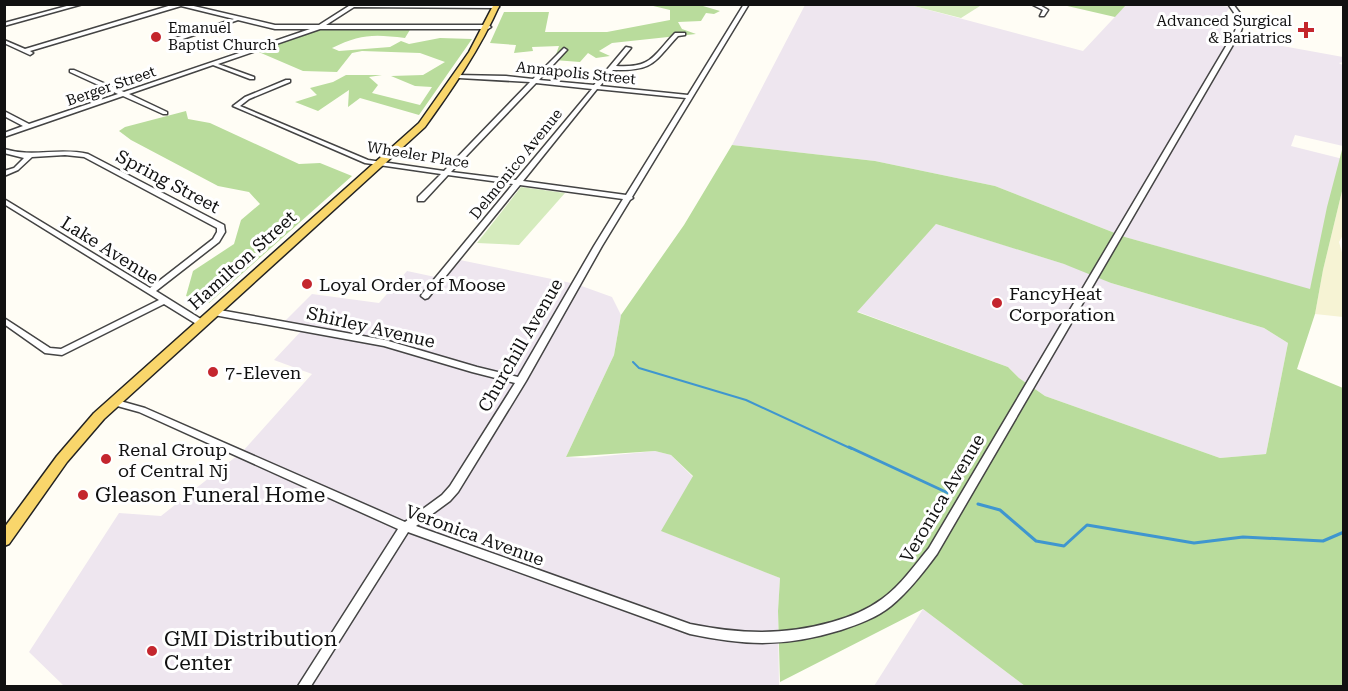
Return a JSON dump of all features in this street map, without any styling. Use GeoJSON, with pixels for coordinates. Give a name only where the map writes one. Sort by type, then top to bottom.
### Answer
{"type":"FeatureCollection","features":[{"type":"Feature","properties":{"kind":"main road","name":"Hamilton Street"},"geometry":{"type":"LineString","coordinates":[[4,540],[62,459],[113,402],[422,125],[459,76],[488,27],[497,6]]}},
{"type":"Feature","properties":{"kind":"street"},"geometry":{"type":"LineString","coordinates":[[4,26],[81,4]]}},
{"type":"Feature","properties":{"kind":"street","name":"Churchill Avenue"},"geometry":{"type":"LineString","coordinates":[[304,687],[406,527],[446,498],[454,489],[521,381],[569,294],[747,4]]}},
{"type":"Feature","properties":{"kind":"street"},"geometry":{"type":"LineString","coordinates":[[1033,4],[1046,10],[1042,15]]}},
{"type":"Feature","properties":{"kind":"street","name":"Veronica Avenue"},"geometry":{"type":"LineString","coordinates":[[113,402],[142,410],[406,527],[690,629],[748,639],[794,638],[858,619],[878,608],[909,582],[933,551],[1238,31],[1242,20],[1230,4]]}},
{"type":"Feature","properties":{"kind":"street"},"geometry":{"type":"LineString","coordinates":[[24,51],[179,5],[275,27],[488,27]]}},
{"type":"Feature","properties":{"kind":"street"},"geometry":{"type":"LineString","coordinates":[[353,5],[497,6]]}},
{"type":"Feature","properties":{"kind":"street","name":"Berger Street"},"geometry":{"type":"LineString","coordinates":[[4,135],[320,27],[353,5]]}},
{"type":"Feature","properties":{"kind":"street"},"geometry":{"type":"LineString","coordinates":[[174,40],[238,19]]}},
{"type":"Feature","properties":{"kind":"street"},"geometry":{"type":"LineString","coordinates":[[613,68],[647,67],[677,34],[683,34]]}},
{"type":"Feature","properties":{"kind":"street"},"geometry":{"type":"LineString","coordinates":[[4,41],[32,54]]}},
{"type":"Feature","properties":{"kind":"street","name":"Delmonico Avenue"},"geometry":{"type":"LineString","coordinates":[[425,296],[628,48]]}},
{"type":"Feature","properties":{"kind":"street"},"geometry":{"type":"LineString","coordinates":[[421,200],[564,50]]}},
{"type":"Feature","properties":{"kind":"street"},"geometry":{"type":"LineString","coordinates":[[214,64],[252,78]]}},
{"type":"Feature","properties":{"kind":"street"},"geometry":{"type":"LineString","coordinates":[[72,71],[165,113]]}},
{"type":"Feature","properties":{"kind":"street","name":"Annapolis Street"},"geometry":{"type":"LineString","coordinates":[[459,76],[691,97]]}},
{"type":"Feature","properties":{"kind":"street","name":"Wheeler Place"},"geometry":{"type":"LineString","coordinates":[[288,81],[247,98],[236,106],[347,155],[379,164],[629,198]]}},
{"type":"Feature","properties":{"kind":"street"},"geometry":{"type":"LineString","coordinates":[[4,113],[29,127]]}},
{"type":"Feature","properties":{"kind":"street","name":"Spring Street"},"geometry":{"type":"LineString","coordinates":[[4,151],[13,155],[62,152],[86,154],[221,227],[216,240],[150,292]]}},
{"type":"Feature","properties":{"kind":"street"},"geometry":{"type":"LineString","coordinates":[[4,174],[16,169],[31,155]]}},
{"type":"Feature","properties":{"kind":"street","name":"Lake Avenue"},"geometry":{"type":"LineString","coordinates":[[4,201],[201,323]]}},
{"type":"Feature","properties":{"kind":"street"},"geometry":{"type":"LineString","coordinates":[[4,320],[48,351],[62,352],[164,302]]}},
{"type":"Feature","properties":{"kind":"street","name":"Shirley Avenue"},"geometry":{"type":"LineString","coordinates":[[214,312],[385,343],[521,381]]}},
{"type":"Feature","properties":{"kind":"shaded area"},"geometry":{"type":"Polygon","coordinates":[[[805,5],[910,5],[1083,51],[1126,5],[1216,5],[1230,7],[1217,26],[1225,27],[1244,39],[1343,57],[1343,62],[1339,63],[1344,66],[1343,146],[1295,135],[1291,146],[1343,159],[1310,290],[1125,237],[995,186],[875,161],[732,145],[805,5]]]}},
{"type":"Feature","properties":{"kind":"shaded area"},"geometry":{"type":"Polygon","coordinates":[[[1343,187],[1343,235],[1339,242],[1343,256],[1343,317],[1315,314],[1323,270],[1343,187]]]}},
{"type":"Feature","properties":{"kind":"shaded area"},"geometry":{"type":"Polygon","coordinates":[[[936,224],[1090,272],[1111,283],[1264,328],[1288,343],[1266,454],[1220,458],[1045,396],[1019,378],[1008,367],[856,311],[936,224]]]}},
{"type":"Feature","properties":{"kind":"shaded area"},"geometry":{"type":"Polygon","coordinates":[[[455,259],[576,284],[612,297],[621,315],[614,355],[566,457],[585,458],[655,451],[671,455],[693,477],[662,531],[780,578],[779,686],[64,686],[29,652],[119,513],[161,516],[243,451],[312,374],[274,360],[305,327],[284,322],[312,294],[379,303],[407,271],[440,278],[455,259]]]}},
{"type":"Feature","properties":{"kind":"shaded area"},"geometry":{"type":"Polygon","coordinates":[[[923,609],[1025,686],[874,686],[923,609]]]}},
{"type":"Feature","properties":{"kind":"green space"},"geometry":{"type":"Polygon","coordinates":[[[720,4],[724,5],[703,6],[720,11],[714,14],[706,13],[701,21],[678,22],[682,29],[696,34],[612,43],[599,51],[610,56],[596,58],[588,53],[580,62],[554,60],[559,46],[532,47],[533,51],[514,53],[516,45],[490,43],[504,12],[549,12],[545,32],[607,32],[670,20],[670,10],[649,5],[620,5],[720,4]]]}},
{"type":"Feature","properties":{"kind":"green space"},"geometry":{"type":"Polygon","coordinates":[[[910,5],[998,5],[980,6],[961,18],[910,5]]]}},
{"type":"Feature","properties":{"kind":"green space"},"geometry":{"type":"Polygon","coordinates":[[[1063,5],[1126,5],[1115,17],[1063,5]]]}},
{"type":"Feature","properties":{"kind":"green space"},"geometry":{"type":"Polygon","coordinates":[[[320,27],[411,28],[405,38],[376,36],[359,38],[332,48],[339,51],[390,47],[401,41],[409,44],[440,38],[472,39],[419,115],[360,98],[348,107],[349,90],[318,111],[295,102],[317,95],[310,88],[333,82],[346,75],[382,75],[369,77],[378,85],[372,93],[420,105],[432,87],[415,86],[391,76],[423,75],[445,62],[420,53],[362,51],[352,53],[337,72],[303,71],[254,50],[320,27]]]}},
{"type":"Feature","properties":{"kind":"green space"},"geometry":{"type":"Polygon","coordinates":[[[186,111],[188,119],[210,123],[299,164],[320,163],[352,176],[209,303],[186,296],[193,271],[234,244],[241,220],[260,204],[249,192],[218,186],[131,140],[119,131],[125,127],[186,111]]]}},
{"type":"Feature","properties":{"kind":"green space"},"geometry":{"type":"Polygon","coordinates":[[[732,145],[875,161],[995,186],[1125,237],[1310,289],[1327,207],[1343,146],[1343,187],[1315,314],[1297,369],[1343,388],[1343,686],[1025,686],[923,609],[780,682],[778,611],[780,578],[661,531],[693,476],[671,455],[655,451],[566,457],[614,355],[621,315],[684,225],[732,145]],[[936,224],[857,312],[1008,367],[1019,378],[1045,396],[1220,458],[1266,454],[1288,343],[1264,328],[1111,283],[1064,264],[936,224]]]}},
{"type":"Feature","properties":{"kind":"green space"},"geometry":{"type":"Polygon","coordinates":[[[521,187],[565,193],[519,245],[477,243],[521,187]]]}},
{"type":"Feature","properties":{"kind":"waterway"},"geometry":{"type":"LineString","coordinates":[[633,362],[639,368],[746,400],[852,449]]}},
{"type":"Feature","properties":{"kind":"waterway"},"geometry":{"type":"LineString","coordinates":[[849,447],[948,493]]}},
{"type":"Feature","properties":{"kind":"waterway"},"geometry":{"type":"LineString","coordinates":[[978,504],[1000,510],[1036,541],[1064,546],[1087,525],[1194,543],[1243,537],[1323,541],[1344,532]]}},
{"type":"Feature","properties":{"kind":"place","name":"Advanced Surgical & Bariatrics"},"geometry":{"type":"Point","coordinates":[1306,30]}},
{"type":"Feature","properties":{"kind":"place","name":"Emanuel Baptist Church"},"geometry":{"type":"Point","coordinates":[156,37]}},
{"type":"Feature","properties":{"kind":"place","name":"Loyal Order of Moose"},"geometry":{"type":"Point","coordinates":[307,284]}},
{"type":"Feature","properties":{"kind":"place","name":"FancyHeat Corporation"},"geometry":{"type":"Point","coordinates":[997,303]}},
{"type":"Feature","properties":{"kind":"place","name":"7-Eleven"},"geometry":{"type":"Point","coordinates":[213,372]}},
{"type":"Feature","properties":{"kind":"place","name":"Renal Group of Central Nj"},"geometry":{"type":"Point","coordinates":[106,459]}},
{"type":"Feature","properties":{"kind":"place","name":"Gleason Funeral Home"},"geometry":{"type":"Point","coordinates":[83,495]}},
{"type":"Feature","properties":{"kind":"place","name":"GMI Distribution Center"},"geometry":{"type":"Point","coordinates":[152,651]}}]}
